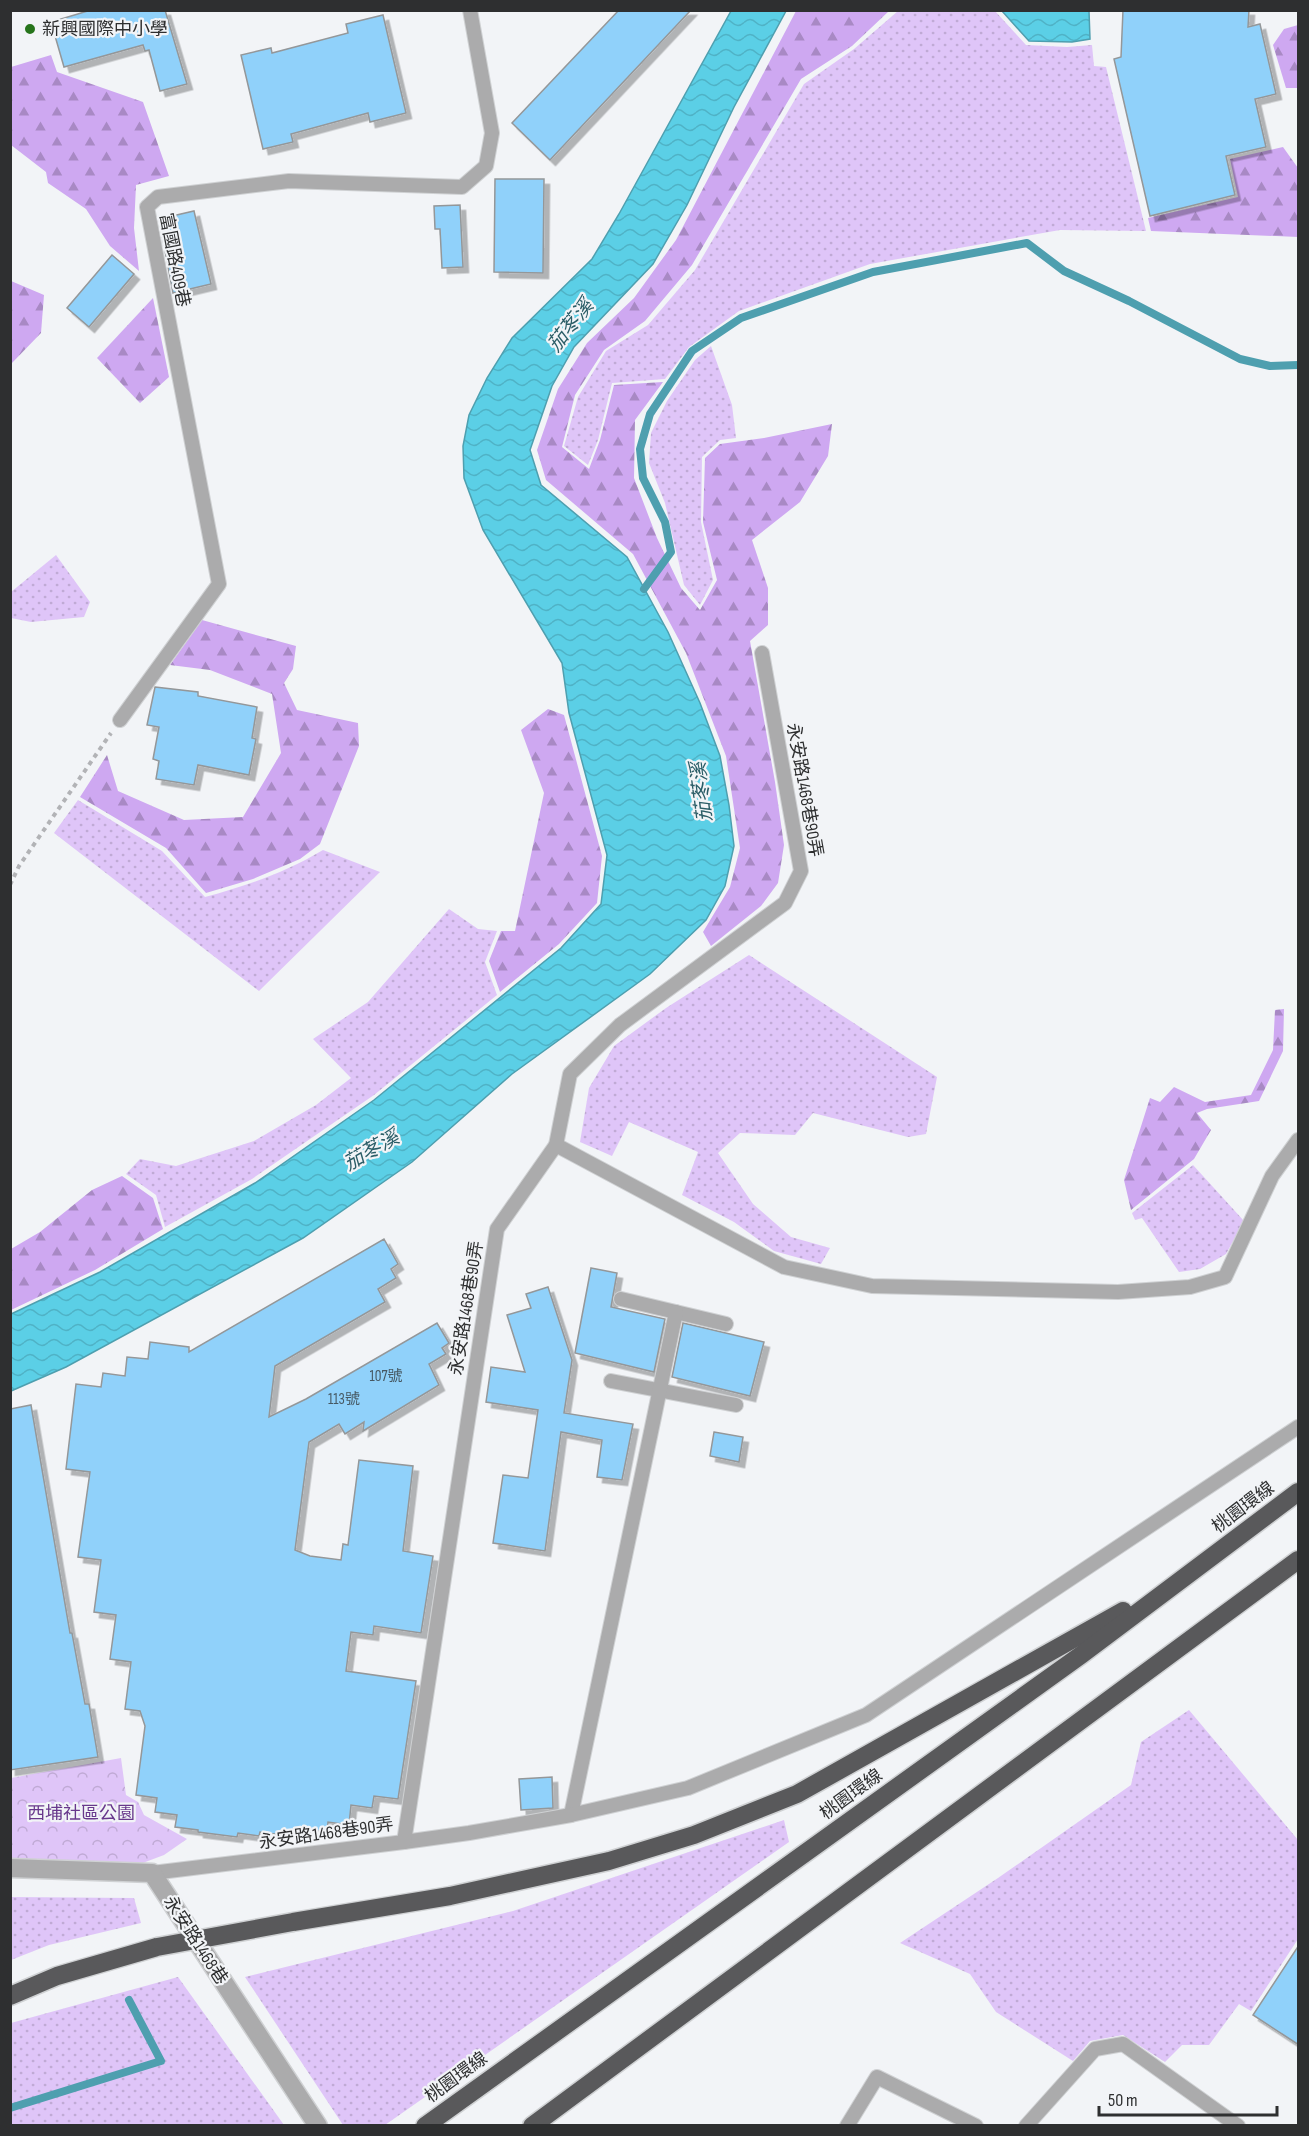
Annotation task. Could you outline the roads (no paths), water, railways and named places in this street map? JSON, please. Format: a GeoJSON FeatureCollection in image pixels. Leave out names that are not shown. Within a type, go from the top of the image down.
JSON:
{"type":"FeatureCollection","features":[{"type":"Feature","properties":{"kind":"highway","name":"桃園環線"},"geometry":{"type":"LineString","coordinates":[[429,2123],[1075,1648],[1186,1575],[1299,1492]]}},
{"type":"Feature","properties":{"kind":"highway"},"geometry":{"type":"LineString","coordinates":[[532,2126],[1299,1560]]}},
{"type":"Feature","properties":{"kind":"highway"},"geometry":{"type":"LineString","coordinates":[[10,1996],[57,1976],[157,1947],[462,1894],[609,1861],[694,1835],[797,1794],[1075,1648]]}},
{"type":"Feature","properties":{"kind":"street"},"geometry":{"type":"LineString","coordinates":[[10,1868],[152,1873]]}},
{"type":"Feature","properties":{"kind":"street","name":"永安路1468巷"},"geometry":{"type":"LineString","coordinates":[[152,1873],[318,2126]]}},
{"type":"Feature","properties":{"kind":"lane","name":"富國路409巷"},"geometry":{"type":"LineString","coordinates":[[120,720],[219,584],[147,207],[158,198],[289,181],[462,186],[486,166],[492,133],[470,10]]}},
{"type":"Feature","properties":{"kind":"lane","name":"永安路1468巷90弄"},"geometry":{"type":"LineString","coordinates":[[152,1873],[404,1842],[497,1229],[556,1145],[570,1074],[620,1025],[785,903],[801,871],[762,653]]}},
{"type":"Feature","properties":{"kind":"lane"},"geometry":{"type":"LineString","coordinates":[[556,1145],[784,1268],[872,1286],[1118,1293],[1190,1287],[1225,1277],[1272,1176],[1299,1140]]}},
{"type":"Feature","properties":{"kind":"lane"},"geometry":{"type":"LineString","coordinates":[[621,1299],[726,1324]]}},
{"type":"Feature","properties":{"kind":"lane"},"geometry":{"type":"LineString","coordinates":[[571,1815],[676,1312]]}},
{"type":"Feature","properties":{"kind":"lane"},"geometry":{"type":"LineString","coordinates":[[611,1381],[736,1405]]}},
{"type":"Feature","properties":{"kind":"lane"},"geometry":{"type":"LineString","coordinates":[[404,1842],[571,1815],[688,1788],[866,1714],[1299,1427]]}},
{"type":"Feature","properties":{"kind":"lane"},"geometry":{"type":"LineString","coordinates":[[1026,2126],[1095,2049],[1123,2044],[1238,2126]]}},
{"type":"Feature","properties":{"kind":"lane"},"geometry":{"type":"LineString","coordinates":[[847,2126],[878,2077],[976,2126]]}},
{"type":"Feature","properties":{"kind":"water","name":"茄苳溪"},"geometry":{"type":"Polygon","coordinates":[[[731,11],[786,11],[734,107],[687,205],[653,264],[574,347],[552,386],[530,450],[541,485],[627,557],[668,632],[700,703],[720,756],[729,805],[734,846],[725,886],[706,920],[650,974],[512,1074],[412,1162],[303,1238],[66,1367],[11,1391],[11,1314],[100,1272],[255,1183],[374,1100],[561,948],[601,904],[607,855],[569,713],[562,663],[483,530],[464,478],[463,446],[469,415],[487,378],[512,338],[592,259],[731,11]]]}},
{"type":"Feature","properties":{"kind":"water"},"geometry":{"type":"Polygon","coordinates":[[[1002,11],[1089,11],[1090,39],[1072,42],[1029,41],[1002,11]]]}},
{"type":"Feature","properties":{"kind":"waterway"},"geometry":{"type":"LineString","coordinates":[[644,589],[671,552],[665,522],[643,478],[640,449],[650,414],[692,351],[741,318],[873,272],[1027,243],[1064,271],[1129,301],[1240,359],[1270,366],[1298,365]]}},
{"type":"Feature","properties":{"kind":"waterway"},"geometry":{"type":"LineString","coordinates":[[10,2108],[161,2061],[129,2000]]}},
{"type":"Feature","properties":{"kind":"place","name":"新興國際中小學"},"geometry":{"type":"Point","coordinates":[30,29]}},
{"type":"Feature","properties":{"kind":"park label","name":"西埔社區公園"},"geometry":{"type":"Point","coordinates":[81,1813]}}]}
